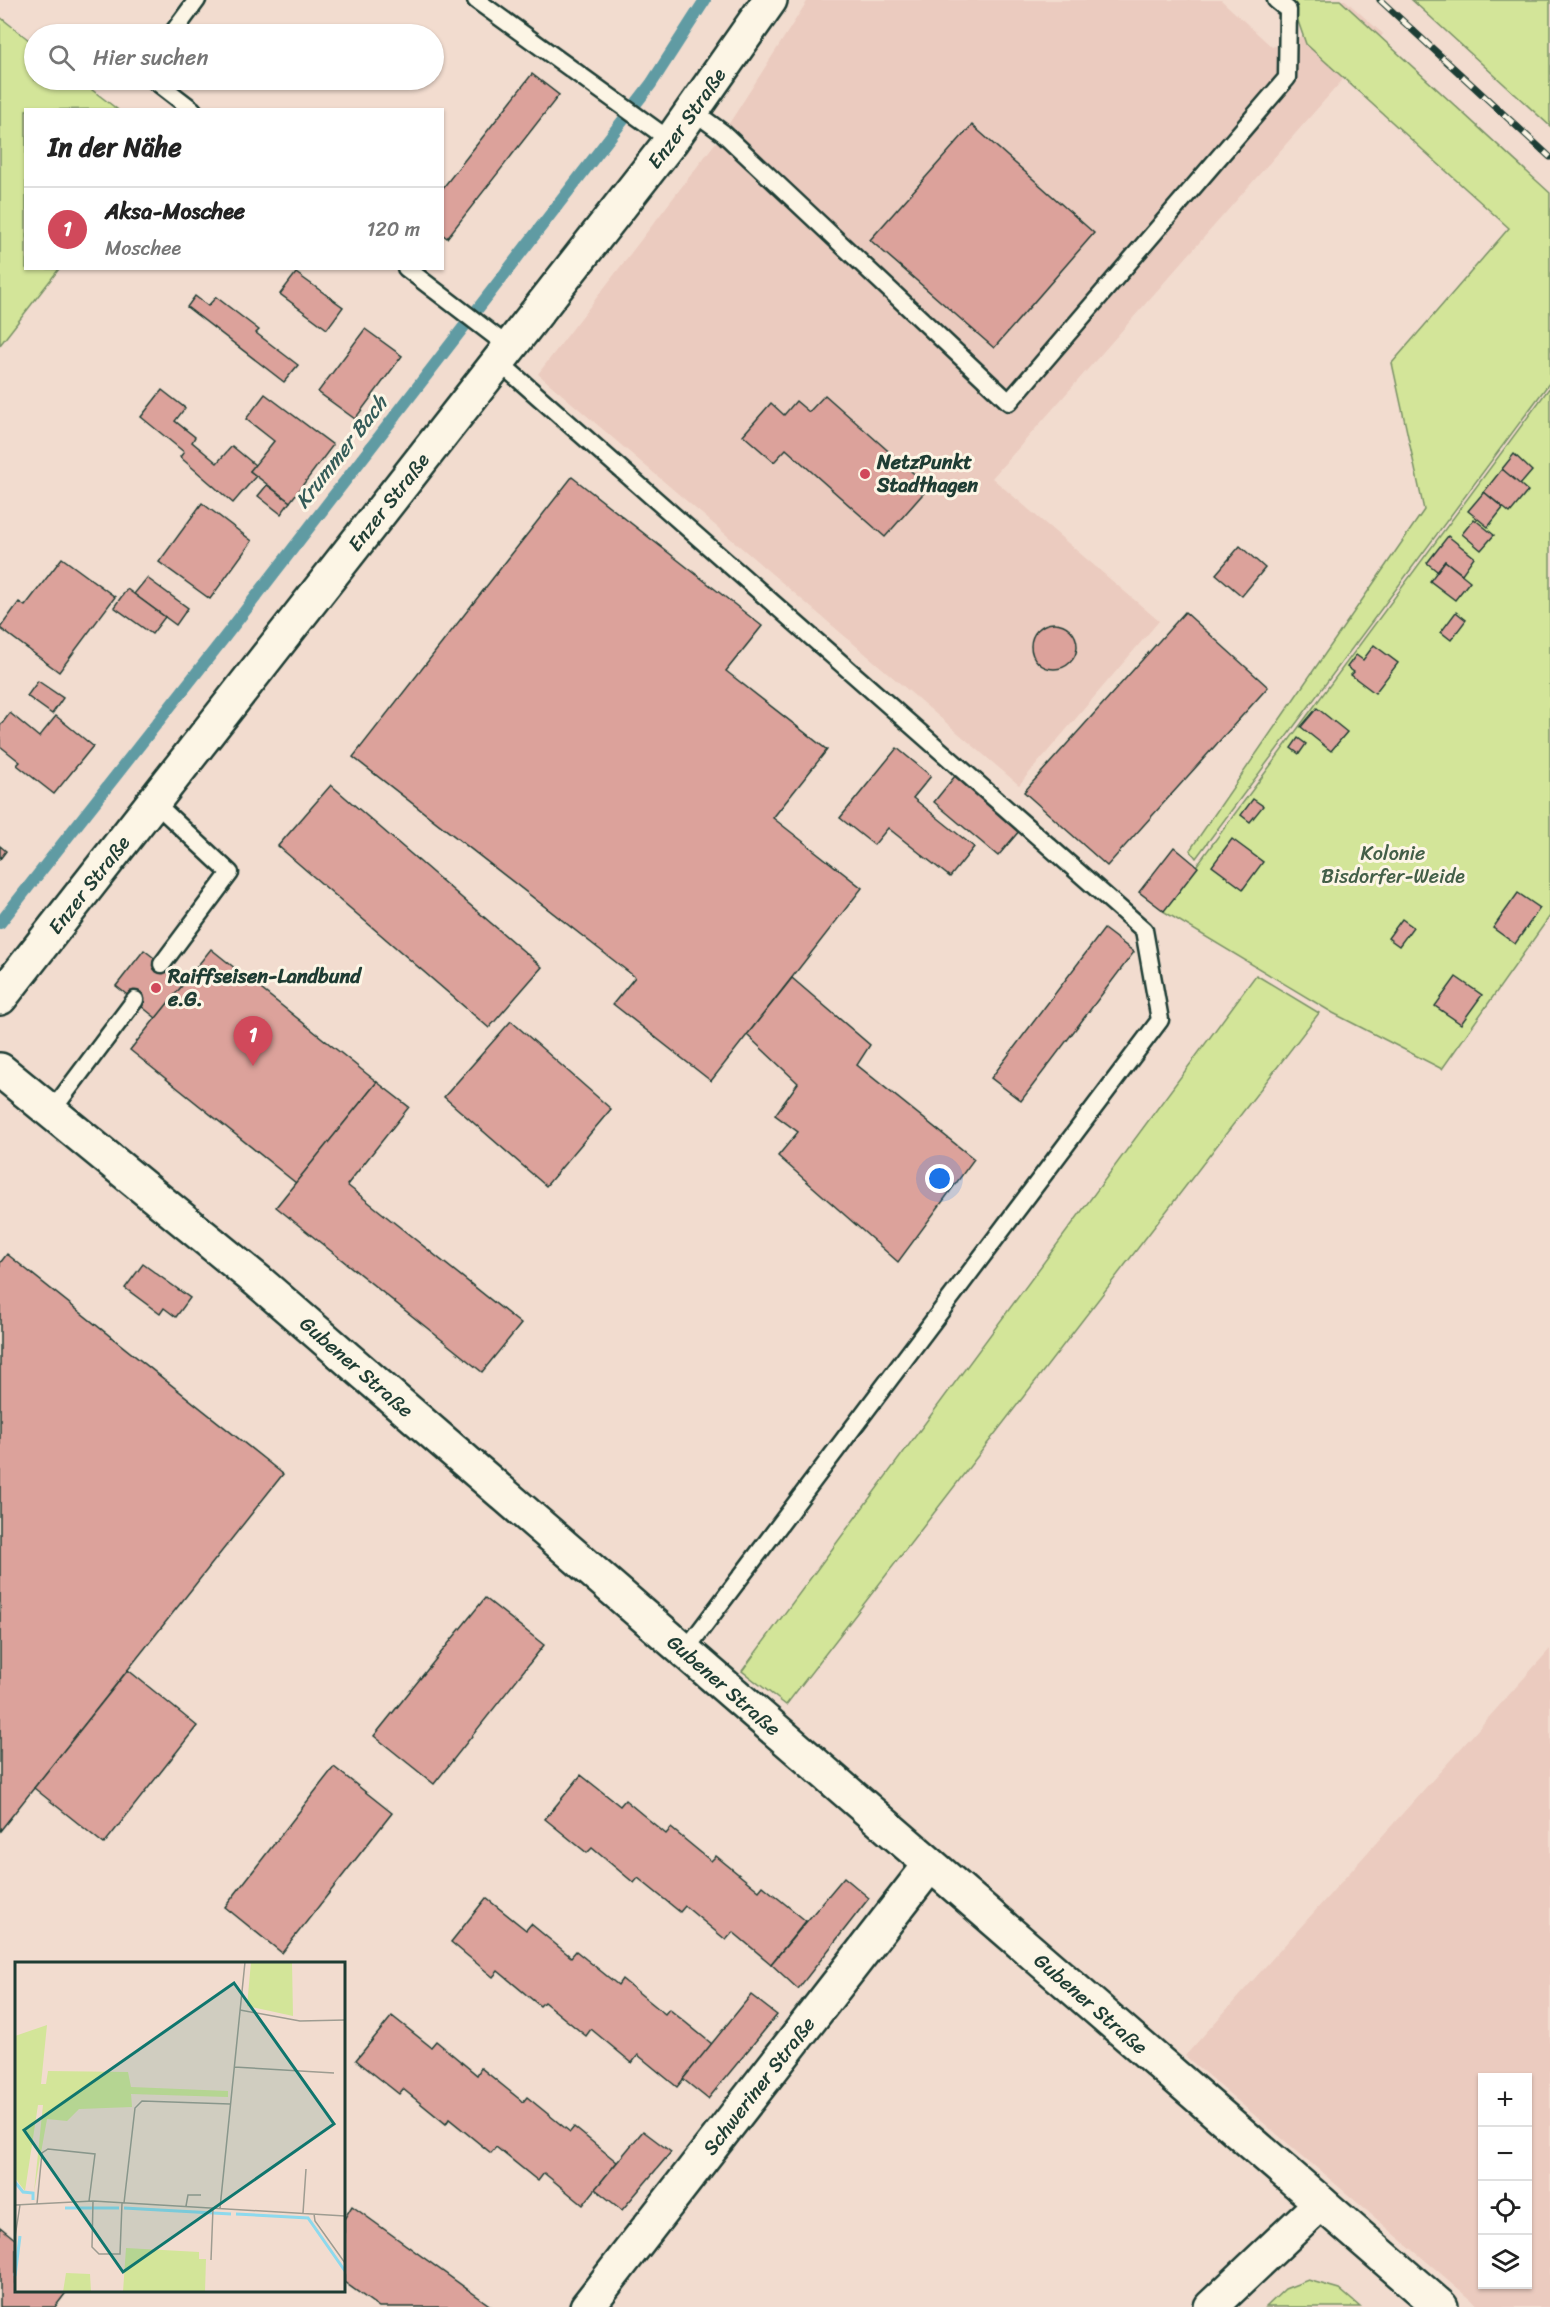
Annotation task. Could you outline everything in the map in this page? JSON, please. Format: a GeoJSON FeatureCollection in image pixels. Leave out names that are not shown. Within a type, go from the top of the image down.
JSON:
{"type":"FeatureCollection","features":[{"type":"Feature","properties":{"kind":"street","name":"Enzer Straße"},"geometry":{"type":"LineString","coordinates":[[2,991],[671,141],[770,0]]}},
{"type":"Feature","properties":{"kind":"street","name":"Gubener Straße"},"geometry":{"type":"LineString","coordinates":[[0,1070],[259,1282],[1441,2307]]}},
{"type":"Feature","properties":{"kind":"street","name":"Schweriner Straße"},"geometry":{"type":"LineString","coordinates":[[587,2307],[930,1865]]}},
{"type":"Feature","properties":{"kind":"street"},"geometry":{"type":"LineString","coordinates":[[1211,2307],[1321,2203]]}},
{"type":"Feature","properties":{"kind":"lane"},"geometry":{"type":"LineString","coordinates":[[179,24],[196,0]]}},
{"type":"Feature","properties":{"kind":"lane"},"geometry":{"type":"LineString","coordinates":[[476,0],[671,141]]}},
{"type":"Feature","properties":{"kind":"lane"},"geometry":{"type":"LineString","coordinates":[[693,111],[723,133],[1009,402],[1287,78],[1288,10],[1276,0]]}},
{"type":"Feature","properties":{"kind":"lane"},"geometry":{"type":"LineString","coordinates":[[167,90],[190,108]]}},
{"type":"Feature","properties":{"kind":"lane"},"geometry":{"type":"LineString","coordinates":[[409,270],[483,327],[504,354],[1144,930],[1160,1020],[684,1652]]}},
{"type":"Feature","properties":{"kind":"lane"},"geometry":{"type":"LineString","coordinates":[[153,801],[230,873],[162,964]]}},
{"type":"Feature","properties":{"kind":"lane"},"geometry":{"type":"LineString","coordinates":[[51,1112],[135,1000]]}},
{"type":"Feature","properties":{"kind":"shaded area"},"geometry":{"type":"Polygon","coordinates":[[[808,0],[1221,0],[1272,47],[1303,36],[1333,0],[1345,0],[1383,34],[992,478],[1159,621],[1019,785],[538,374],[723,133],[808,0]]]}},
{"type":"Feature","properties":{"kind":"shaded area"},"geometry":{"type":"Polygon","coordinates":[[[1550,1649],[1550,2307],[1480,2307],[1185,2056],[1550,1649]]]}},
{"type":"Feature","properties":{"kind":"green space"},"geometry":{"type":"Polygon","coordinates":[[[1288,0],[1340,0],[1550,193],[1550,382],[1196,858],[1190,850],[1424,510],[1392,363],[1509,228],[1306,44],[1292,4],[1288,0]]]}},
{"type":"Feature","properties":{"kind":"green space"},"geometry":{"type":"Polygon","coordinates":[[[1412,0],[1550,0],[1550,126],[1412,0]]]}},
{"type":"Feature","properties":{"kind":"green space"},"geometry":{"type":"Polygon","coordinates":[[[0,17],[24,36],[24,90],[92,90],[116,108],[24,108],[24,270],[58,270],[0,345],[0,17]]]}},
{"type":"Feature","properties":{"kind":"green space","name":"Kolonie Bisdorfer-Weide"},"geometry":{"type":"Polygon","coordinates":[[[1550,387],[1550,916],[1442,1069],[1333,1013],[1163,911],[1550,387]]]}},
{"type":"Feature","properties":{"kind":"green space"},"geometry":{"type":"Polygon","coordinates":[[[1256,975],[1319,1013],[786,1705],[742,1671],[1256,975]]]}},
{"type":"Feature","properties":{"kind":"green space"},"geometry":{"type":"Polygon","coordinates":[[[1308,2280],[1339,2289],[1360,2307],[1266,2307],[1285,2289],[1308,2280]]]}},
{"type":"Feature","properties":{"kind":"building"},"geometry":{"type":"Polygon","coordinates":[[[532,74],[559,95],[447,238],[444,236],[444,186],[532,74]]]}},
{"type":"Feature","properties":{"kind":"building"},"geometry":{"type":"Polygon","coordinates":[[[972,125],[1094,233],[994,348],[870,240],[972,125]]]}},
{"type":"Feature","properties":{"kind":"building"},"geometry":{"type":"Polygon","coordinates":[[[296,273],[343,307],[327,329],[280,294],[296,273]]]}},
{"type":"Feature","properties":{"kind":"building"},"geometry":{"type":"Polygon","coordinates":[[[195,296],[208,306],[216,297],[259,330],[256,333],[298,365],[284,382],[187,307],[195,296]]]}},
{"type":"Feature","properties":{"kind":"building"},"geometry":{"type":"Polygon","coordinates":[[[365,329],[402,356],[355,419],[318,392],[365,329]]]}},
{"type":"Feature","properties":{"kind":"building"},"geometry":{"type":"Polygon","coordinates":[[[162,390],[185,408],[175,421],[195,437],[192,442],[217,463],[232,446],[255,465],[250,471],[256,476],[233,503],[180,457],[184,452],[141,417],[162,390]]]}},
{"type":"Feature","properties":{"kind":"building"},"geometry":{"type":"Polygon","coordinates":[[[265,394],[333,445],[290,502],[250,471],[274,441],[246,419],[265,394]]]}},
{"type":"Feature","properties":{"kind":"building","name":"NetzPunkt Stadthagen"},"geometry":{"type":"Polygon","coordinates":[[[825,395],[929,487],[885,537],[786,449],[774,462],[743,435],[771,403],[784,415],[796,401],[809,412],[825,395]]]}},
{"type":"Feature","properties":{"kind":"building"},"geometry":{"type":"Polygon","coordinates":[[[1514,454],[1532,471],[1520,485],[1502,469],[1514,454]]]}},
{"type":"Feature","properties":{"kind":"building"},"geometry":{"type":"Polygon","coordinates":[[[1502,469],[1528,491],[1510,513],[1484,492],[1502,469]]]}},
{"type":"Feature","properties":{"kind":"building"},"geometry":{"type":"Polygon","coordinates":[[[572,477],[762,626],[726,671],[827,750],[773,818],[862,888],[711,1081],[613,1004],[635,977],[353,757],[572,477]]]}},
{"type":"Feature","properties":{"kind":"building"},"geometry":{"type":"Polygon","coordinates":[[[267,485],[290,502],[281,514],[258,496],[267,485]]]}},
{"type":"Feature","properties":{"kind":"building"},"geometry":{"type":"Polygon","coordinates":[[[1484,492],[1503,508],[1488,527],[1468,511],[1484,492]]]}},
{"type":"Feature","properties":{"kind":"building"},"geometry":{"type":"Polygon","coordinates":[[[202,503],[252,541],[210,599],[159,562],[202,503]]]}},
{"type":"Feature","properties":{"kind":"building"},"geometry":{"type":"Polygon","coordinates":[[[1474,519],[1494,535],[1481,550],[1462,534],[1474,519]]]}},
{"type":"Feature","properties":{"kind":"building"},"geometry":{"type":"Polygon","coordinates":[[[1448,536],[1474,557],[1462,574],[1445,561],[1437,571],[1427,563],[1448,536]]]}},
{"type":"Feature","properties":{"kind":"building"},"geometry":{"type":"Polygon","coordinates":[[[1240,546],[1265,568],[1242,596],[1216,574],[1240,546]]]}},
{"type":"Feature","properties":{"kind":"building"},"geometry":{"type":"Polygon","coordinates":[[[62,558],[115,597],[59,672],[0,628],[19,602],[25,606],[62,558]]]}},
{"type":"Feature","properties":{"kind":"building"},"geometry":{"type":"Polygon","coordinates":[[[1445,561],[1470,581],[1455,600],[1430,581],[1445,561]]]}},
{"type":"Feature","properties":{"kind":"building"},"geometry":{"type":"Polygon","coordinates":[[[147,578],[188,608],[176,625],[134,594],[147,578]]]}},
{"type":"Feature","properties":{"kind":"building"},"geometry":{"type":"Polygon","coordinates":[[[127,589],[165,617],[152,634],[114,607],[127,589]]]}},
{"type":"Feature","properties":{"kind":"building"},"geometry":{"type":"Polygon","coordinates":[[[1185,612],[1268,687],[1107,866],[1024,792],[1185,612]]]}},
{"type":"Feature","properties":{"kind":"building"},"geometry":{"type":"Polygon","coordinates":[[[1456,612],[1466,620],[1451,640],[1441,632],[1456,612]]]}},
{"type":"Feature","properties":{"kind":"building"},"geometry":{"type":"Polygon","coordinates":[[[1054,623],[1070,630],[1077,646],[1070,662],[1054,669],[1038,662],[1031,646],[1038,630],[1054,623]]]}},
{"type":"Feature","properties":{"kind":"building"},"geometry":{"type":"Polygon","coordinates":[[[1374,645],[1398,663],[1375,693],[1351,675],[1354,672],[1347,667],[1356,655],[1363,660],[1374,645]]]}},
{"type":"Feature","properties":{"kind":"building"},"geometry":{"type":"Polygon","coordinates":[[[38,681],[63,698],[52,714],[27,696],[38,681]]]}},
{"type":"Feature","properties":{"kind":"building"},"geometry":{"type":"Polygon","coordinates":[[[1317,708],[1347,732],[1331,751],[1301,727],[1317,708]]]}},
{"type":"Feature","properties":{"kind":"building"},"geometry":{"type":"Polygon","coordinates":[[[10,713],[39,737],[56,716],[93,746],[54,794],[17,765],[20,762],[0,746],[0,726],[10,713]]]}},
{"type":"Feature","properties":{"kind":"building"},"geometry":{"type":"Polygon","coordinates":[[[1298,738],[1306,744],[1299,754],[1291,748],[1298,738]]]}},
{"type":"Feature","properties":{"kind":"building"},"geometry":{"type":"Polygon","coordinates":[[[897,748],[931,776],[913,798],[974,847],[950,877],[888,828],[874,845],[840,818],[897,748]]]}},
{"type":"Feature","properties":{"kind":"building"},"geometry":{"type":"Polygon","coordinates":[[[955,776],[1020,830],[998,856],[934,802],[955,776]]]}},
{"type":"Feature","properties":{"kind":"building"},"geometry":{"type":"Polygon","coordinates":[[[331,785],[542,967],[489,1028],[278,846],[331,785]]]}},
{"type":"Feature","properties":{"kind":"building"},"geometry":{"type":"Polygon","coordinates":[[[1253,799],[1263,806],[1250,822],[1241,815],[1253,799]]]}},
{"type":"Feature","properties":{"kind":"building"},"geometry":{"type":"Polygon","coordinates":[[[1232,839],[1263,862],[1243,889],[1212,866],[1232,839]]]}},
{"type":"Feature","properties":{"kind":"building"},"geometry":{"type":"Polygon","coordinates":[[[0,846],[6,851],[0,859],[0,846]]]}},
{"type":"Feature","properties":{"kind":"building"},"geometry":{"type":"Polygon","coordinates":[[[1174,847],[1198,867],[1164,911],[1139,892],[1174,847]]]}},
{"type":"Feature","properties":{"kind":"building"},"geometry":{"type":"Polygon","coordinates":[[[1518,893],[1540,908],[1515,944],[1493,928],[1518,893]]]}},
{"type":"Feature","properties":{"kind":"building"},"geometry":{"type":"Polygon","coordinates":[[[1402,919],[1413,927],[1399,946],[1388,938],[1402,919]]]}},
{"type":"Feature","properties":{"kind":"building"},"geometry":{"type":"Polygon","coordinates":[[[1104,929],[1134,952],[1021,1101],[991,1078],[1104,929]]]}},
{"type":"Feature","properties":{"kind":"building"},"geometry":{"type":"Polygon","coordinates":[[[211,949],[377,1082],[296,1183],[130,1050],[211,949]]]}},
{"type":"Feature","properties":{"kind":"building"},"geometry":{"type":"Polygon","coordinates":[[[144,950],[185,982],[156,1018],[116,986],[144,950]]]}},
{"type":"Feature","properties":{"kind":"building"},"geometry":{"type":"Polygon","coordinates":[[[1456,977],[1482,995],[1461,1024],[1435,1006],[1456,977]]]}},
{"type":"Feature","properties":{"kind":"building"},"geometry":{"type":"Polygon","coordinates":[[[792,978],[870,1045],[857,1065],[974,1159],[898,1262],[778,1156],[798,1132],[775,1115],[798,1083],[747,1035],[792,978]]]}},
{"type":"Feature","properties":{"kind":"building"},"geometry":{"type":"Polygon","coordinates":[[[511,1021],[611,1109],[546,1186],[444,1097],[511,1021]]]}},
{"type":"Feature","properties":{"kind":"building"},"geometry":{"type":"Polygon","coordinates":[[[377,1082],[409,1107],[347,1185],[521,1324],[482,1372],[276,1207],[377,1082]]]}},
{"type":"Feature","properties":{"kind":"building"},"geometry":{"type":"Polygon","coordinates":[[[7,1254],[283,1474],[0,1831],[0,1263],[7,1254]]]}},
{"type":"Feature","properties":{"kind":"building"},"geometry":{"type":"Polygon","coordinates":[[[143,1264],[190,1298],[176,1317],[164,1308],[160,1314],[125,1288],[143,1264]]]}},
{"type":"Feature","properties":{"kind":"building"},"geometry":{"type":"Polygon","coordinates":[[[485,1598],[544,1645],[434,1784],[374,1736],[485,1598]]]}},
{"type":"Feature","properties":{"kind":"building"},"geometry":{"type":"Polygon","coordinates":[[[128,1670],[197,1726],[104,1844],[34,1788],[128,1670]]]}},
{"type":"Feature","properties":{"kind":"building"},"geometry":{"type":"Polygon","coordinates":[[[334,1767],[392,1813],[282,1953],[225,1907],[334,1767]]]}},
{"type":"Feature","properties":{"kind":"building"},"geometry":{"type":"Polygon","coordinates":[[[581,1775],[620,1806],[625,1800],[666,1834],[671,1828],[711,1861],[716,1856],[759,1891],[763,1886],[806,1921],[771,1964],[733,1932],[726,1940],[685,1906],[680,1912],[638,1878],[634,1883],[592,1848],[587,1853],[545,1819],[581,1775]]]}},
{"type":"Feature","properties":{"kind":"building"},"geometry":{"type":"Polygon","coordinates":[[[844,1877],[869,1898],[798,1989],[771,1964],[844,1877]]]}},
{"type":"Feature","properties":{"kind":"building"},"geometry":{"type":"Polygon","coordinates":[[[486,1898],[526,1930],[531,1924],[571,1957],[576,1951],[618,1985],[622,1979],[665,2014],[669,2009],[712,2044],[677,2087],[638,2055],[632,2063],[591,2029],[586,2036],[544,2002],[540,2006],[498,1971],[493,1977],[451,1942],[486,1898]]]}},
{"type":"Feature","properties":{"kind":"building"},"geometry":{"type":"Polygon","coordinates":[[[751,1995],[777,2015],[708,2099],[683,2079],[751,1995]]]}},
{"type":"Feature","properties":{"kind":"building"},"geometry":{"type":"Polygon","coordinates":[[[392,2016],[431,2047],[436,2041],[477,2075],[481,2068],[523,2102],[527,2097],[570,2132],[574,2127],[617,2162],[583,2205],[544,2173],[538,2181],[496,2147],[491,2153],[449,2119],[446,2124],[403,2089],[399,2094],[356,2060],[392,2016]]]}},
{"type":"Feature","properties":{"kind":"building"},"geometry":{"type":"Polygon","coordinates":[[[643,2131],[671,2152],[622,2210],[595,2189],[643,2131]]]}},
{"type":"Feature","properties":{"kind":"building"},"geometry":{"type":"Polygon","coordinates":[[[352,2206],[492,2307],[379,2307],[345,2283],[345,2217],[352,2206]]]}},
{"type":"Feature","properties":{"kind":"building"},"geometry":{"type":"Polygon","coordinates":[[[0,2227],[15,2239],[15,2292],[66,2292],[55,2307],[0,2307],[0,2227]]]}},
{"type":"Feature","properties":{"kind":"waterway","name":"Krummer Bach"},"geometry":{"type":"LineString","coordinates":[[0,923],[224,638],[651,84],[705,0]]}},
{"type":"Feature","properties":{"kind":"railway"},"geometry":{"type":"LineString","coordinates":[[1380,0],[1550,157]]}},
{"type":"Feature","properties":{"kind":"place","name":"NetzPunkt Stadthagen"},"geometry":{"type":"Point","coordinates":[865,474]}},
{"type":"Feature","properties":{"kind":"place","name":"Raiffseisen-Landbund e.G."},"geometry":{"type":"Point","coordinates":[156,988]}},
{"type":"Feature","properties":{"kind":"place","name":"Aksa-Moschee"},"geometry":{"type":"Point","coordinates":[253,1066]}}]}
